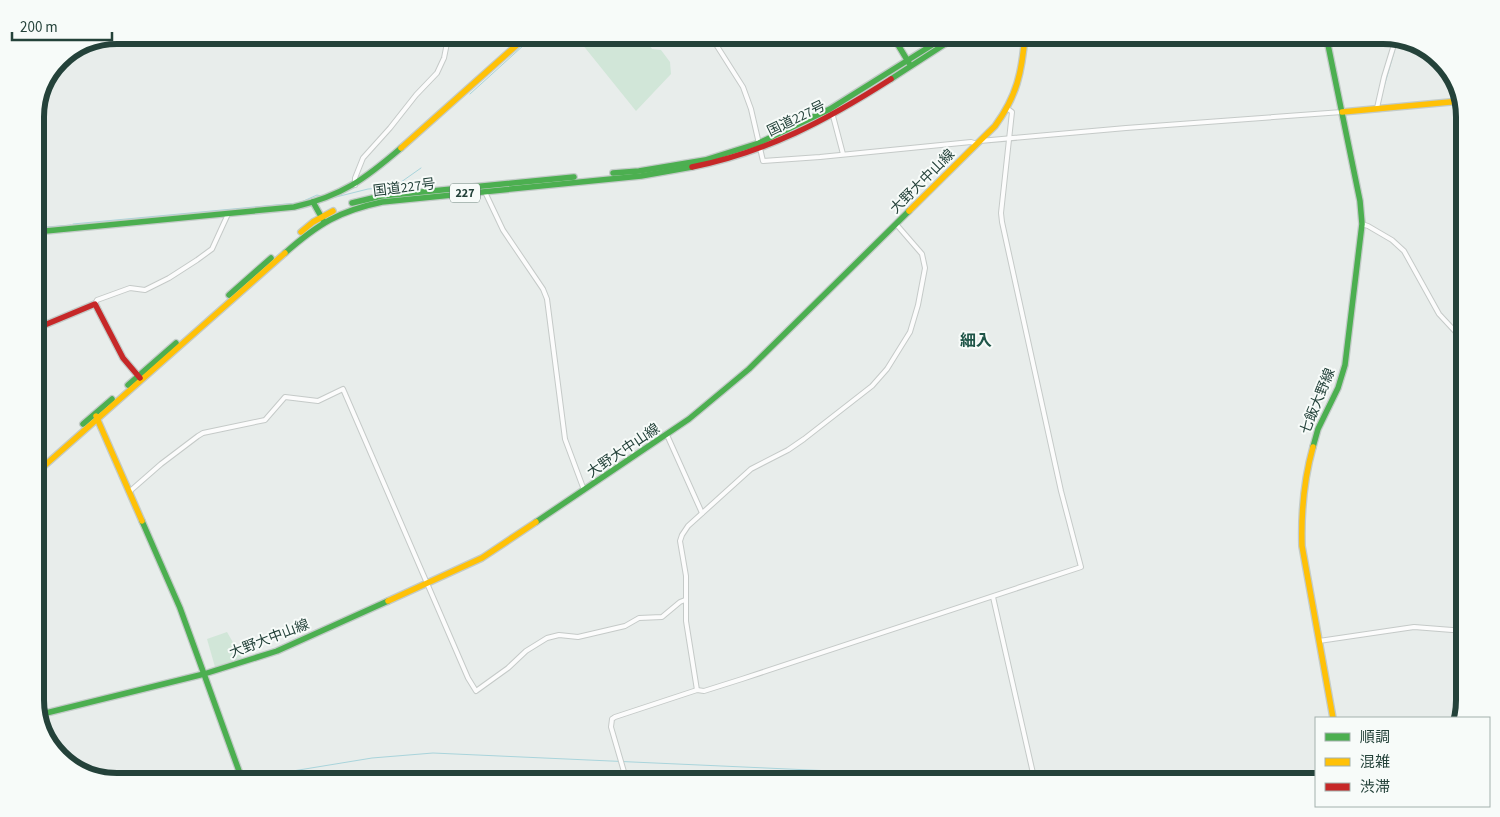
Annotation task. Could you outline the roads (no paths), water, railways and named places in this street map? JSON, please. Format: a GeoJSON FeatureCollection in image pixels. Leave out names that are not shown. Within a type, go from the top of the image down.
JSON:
{"type":"FeatureCollection","features":[{"type":"Feature","properties":{"kind":"main road"},"geometry":{"type":"LineString","coordinates":[[44,231],[296,207],[313,202],[355,185],[372,173],[518,44]]}},
{"type":"Feature","properties":{"kind":"main road"},"geometry":{"type":"LineString","coordinates":[[897,44],[909,63]]}},
{"type":"Feature","properties":{"kind":"main road","name":"国道227号"},"geometry":{"type":"LineString","coordinates":[[909,63],[935,44]]}},
{"type":"Feature","properties":{"kind":"main road","name":"国道227号"},"geometry":{"type":"LineString","coordinates":[[44,466],[97,416],[322,219],[356,207],[382,202],[484,188],[641,176],[682,170],[795,134],[909,63],[944,44]]}},
{"type":"Feature","properties":{"kind":"main road","name":"大野大中山線"},"geometry":{"type":"LineString","coordinates":[[45,713],[204,674],[277,651],[428,584],[482,558],[667,435],[749,369],[994,126],[1008,109],[1016,93],[1021,76],[1024,44]]}},
{"type":"Feature","properties":{"kind":"main road","name":"七飯大野線"},"geometry":{"type":"LineString","coordinates":[[1327,44],[1360,201],[1362,224],[1345,365],[1338,388],[1312,444],[1301,520],[1302,546],[1333,717]]}},
{"type":"Feature","properties":{"kind":"main road"},"geometry":{"type":"LineString","coordinates":[[1342,112],[1455,102]]}},
{"type":"Feature","properties":{"kind":"main road"},"geometry":{"type":"LineString","coordinates":[[313,202],[322,219]]}},
{"type":"Feature","properties":{"kind":"main road"},"geometry":{"type":"LineString","coordinates":[[44,325],[95,304],[123,358],[140,378]]}},
{"type":"Feature","properties":{"kind":"main road"},"geometry":{"type":"LineString","coordinates":[[97,416],[180,608],[240,773]]}},
{"type":"Feature","properties":{"kind":"main road","name":"国道227号"},"geometry":{"type":"LineString","coordinates":[[44,460],[97,416]]}},
{"type":"Feature","properties":{"kind":"street"},"geometry":{"type":"LineString","coordinates":[[355,185],[355,178],[363,158],[437,73],[444,58],[447,44]]}},
{"type":"Feature","properties":{"kind":"street"},"geometry":{"type":"LineString","coordinates":[[716,44],[743,88],[751,108],[763,161],[1126,128],[1342,112]]}},
{"type":"Feature","properties":{"kind":"street"},"geometry":{"type":"LineString","coordinates":[[1378,108],[1382,83],[1394,45]]}},
{"type":"Feature","properties":{"kind":"street"},"geometry":{"type":"LineString","coordinates":[[624,773],[611,727],[612,719],[697,690],[704,691],[1081,567],[1061,491],[1002,222],[1001,213],[1012,112],[1008,109]]}},
{"type":"Feature","properties":{"kind":"street"},"geometry":{"type":"LineString","coordinates":[[831,112],[843,154]]}},
{"type":"Feature","properties":{"kind":"street"},"geometry":{"type":"LineString","coordinates":[[484,188],[486,197],[503,230],[545,293],[566,439],[584,490]]}},
{"type":"Feature","properties":{"kind":"street"},"geometry":{"type":"LineString","coordinates":[[95,304],[97,300],[130,288],[145,290],[169,278],[197,260],[212,249],[228,214]]}},
{"type":"Feature","properties":{"kind":"street"},"geometry":{"type":"LineString","coordinates":[[697,690],[686,622],[686,576],[680,541],[682,535],[688,526],[751,469],[804,440],[872,386],[887,369],[912,327],[925,268],[922,254],[896,224]]}},
{"type":"Feature","properties":{"kind":"street"},"geometry":{"type":"LineString","coordinates":[[1362,224],[1384,236],[1404,251],[1439,314],[1456,332]]}},
{"type":"Feature","properties":{"kind":"street"},"geometry":{"type":"LineString","coordinates":[[129,492],[203,433],[265,420],[285,397],[318,401],[343,389],[476,692],[526,652],[547,638],[559,635],[578,637],[625,626],[639,618],[662,617],[685,600]]}},
{"type":"Feature","properties":{"kind":"street"},"geometry":{"type":"LineString","coordinates":[[667,435],[702,513]]}},
{"type":"Feature","properties":{"kind":"street"},"geometry":{"type":"LineString","coordinates":[[993,597],[1032,773]]}},
{"type":"Feature","properties":{"kind":"street"},"geometry":{"type":"LineString","coordinates":[[1319,640],[1414,627],[1456,630]]}},
{"type":"Feature","properties":{"kind":"waterway"},"geometry":{"type":"LineString","coordinates":[[470,94],[525,44]]}},
{"type":"Feature","properties":{"kind":"waterway"},"geometry":{"type":"LineString","coordinates":[[1381,97],[1396,45]]}},
{"type":"Feature","properties":{"kind":"waterway"},"geometry":{"type":"LineString","coordinates":[[332,198],[368,189],[394,187],[421,168]]}},
{"type":"Feature","properties":{"kind":"waterway"},"geometry":{"type":"LineString","coordinates":[[73,224],[299,203],[317,195],[321,196]]}},
{"type":"Feature","properties":{"kind":"waterway"},"geometry":{"type":"LineString","coordinates":[[44,227],[71,225]]}},
{"type":"Feature","properties":{"kind":"waterway"},"geometry":{"type":"LineString","coordinates":[[281,773],[372,758],[433,753],[877,773]]}},
{"type":"Feature","properties":{"kind":"district","name":"細入"},"geometry":{"type":"Point","coordinates":[976,340]}}]}
